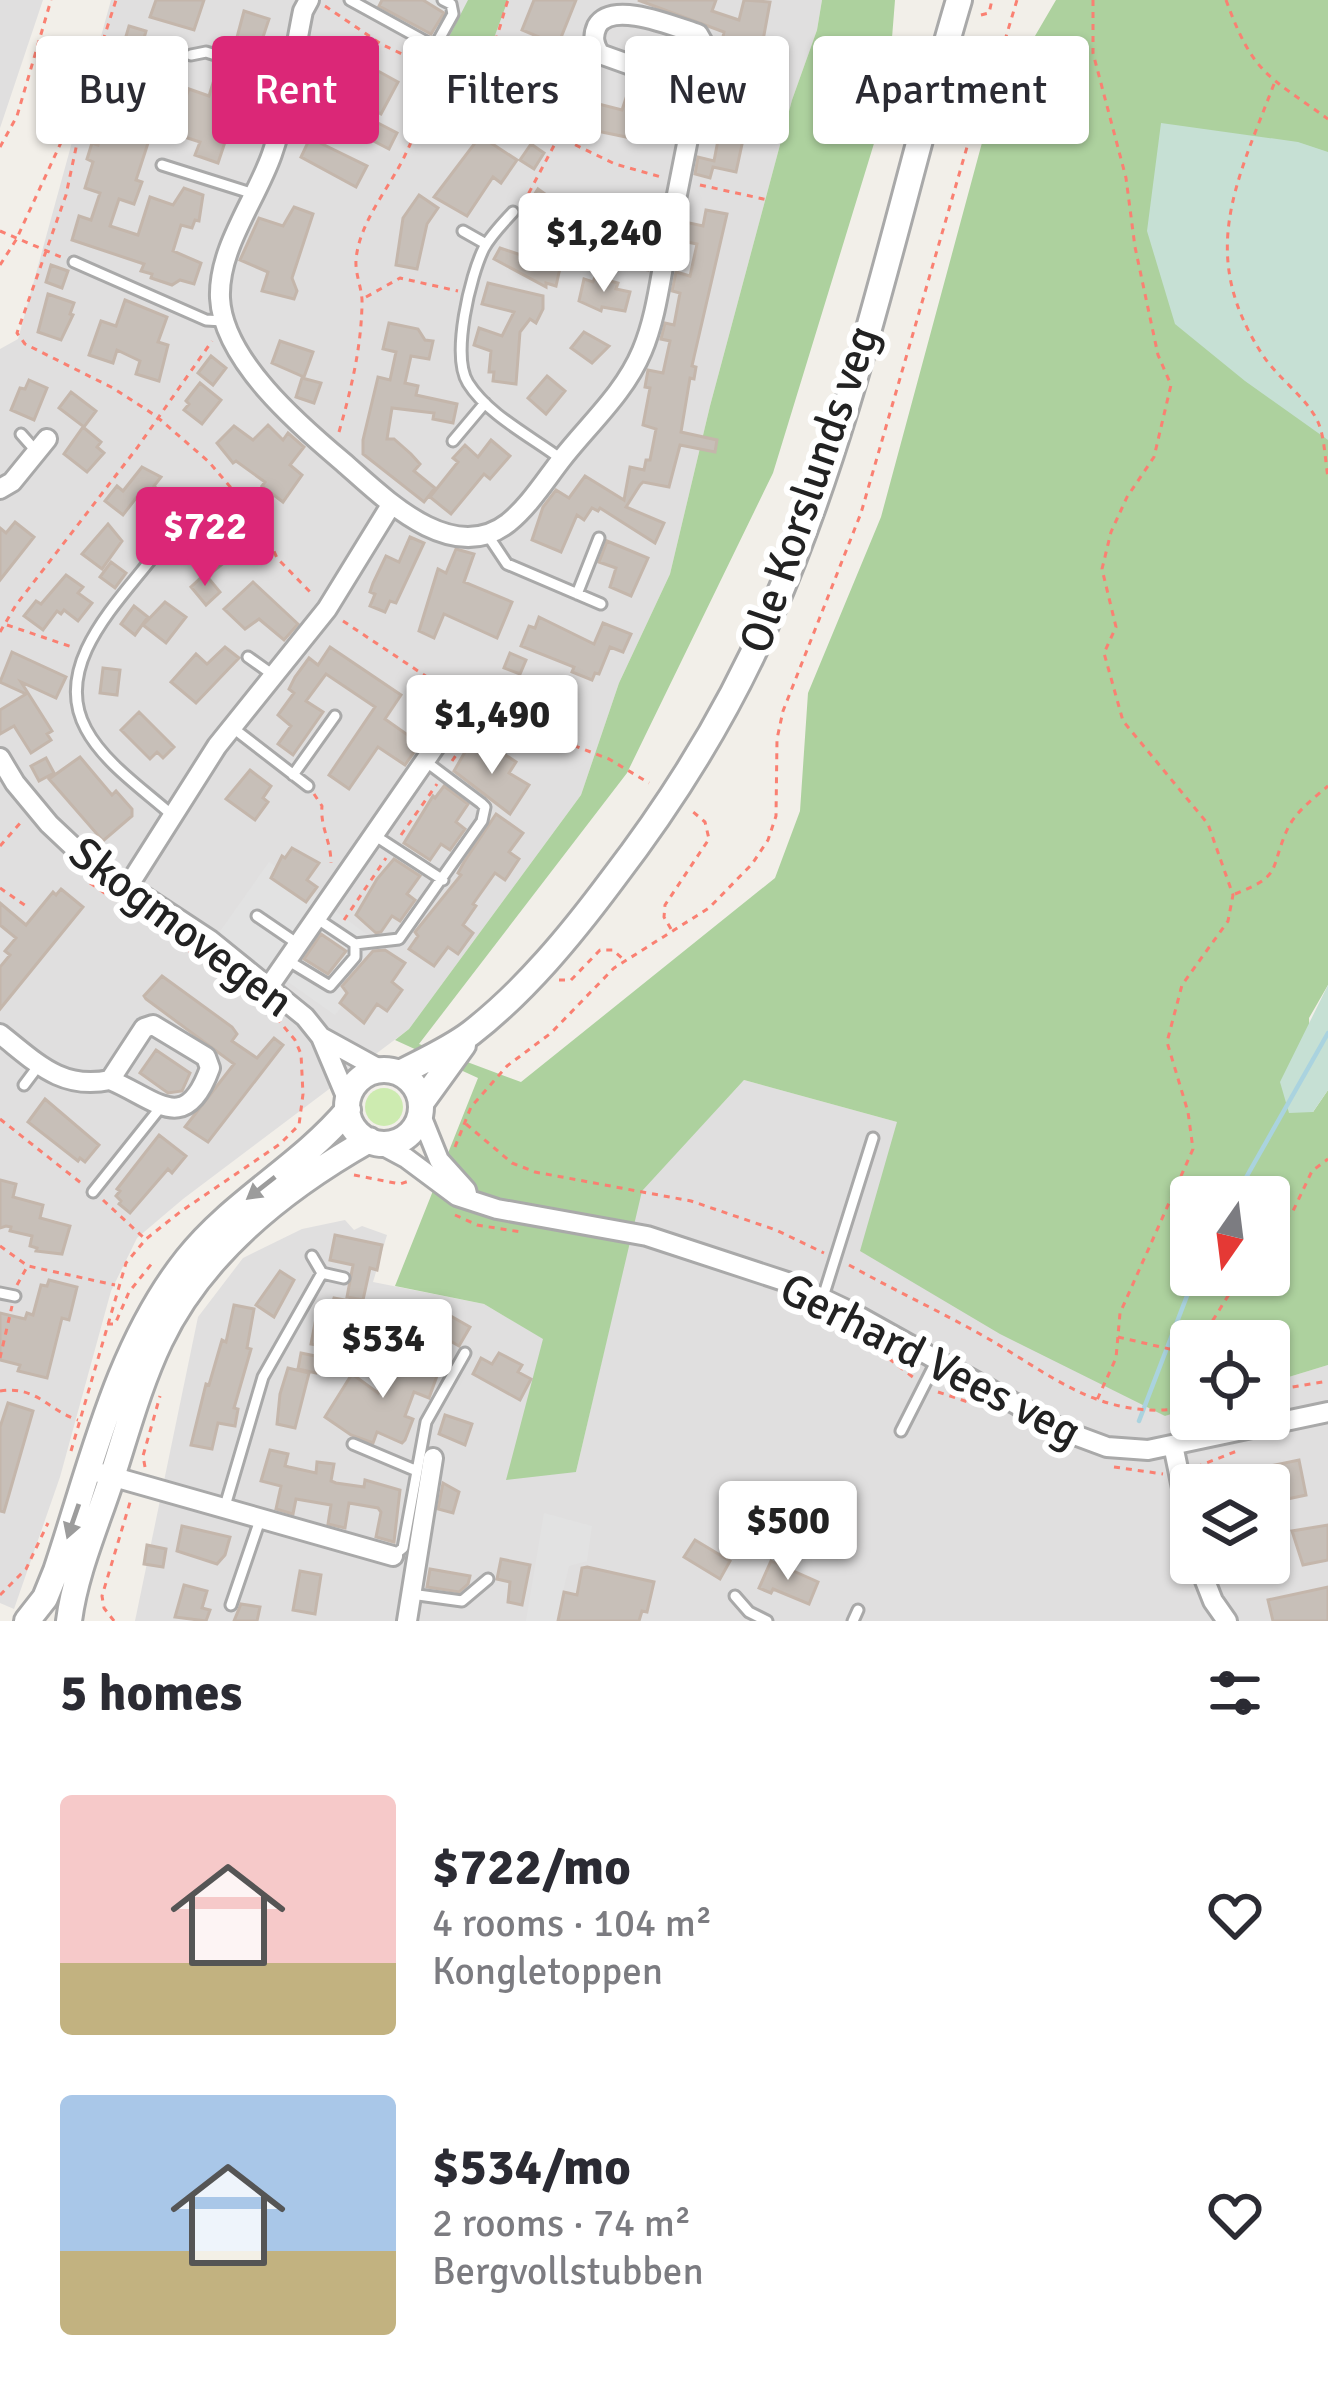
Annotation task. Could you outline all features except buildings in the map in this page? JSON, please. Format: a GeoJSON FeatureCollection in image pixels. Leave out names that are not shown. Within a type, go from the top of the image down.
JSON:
{"type":"FeatureCollection","features":[{"type":"Feature","properties":{"kind":"street"},"geometry":{"type":"LineString","coordinates":[[298,36],[303,11],[312,0]]}},
{"type":"Feature","properties":{"kind":"street","name":"Ole Korslunds veg"},"geometry":{"type":"LineString","coordinates":[[421,1108],[466,1037],[543,964],[639,845],[704,746],[769,619],[829,456],[958,0]]}},
{"type":"Feature","properties":{"kind":"street"},"geometry":{"type":"LineString","coordinates":[[617,10],[637,13],[698,34],[706,48],[698,89],[600,55],[594,31],[604,15],[617,10]]}},
{"type":"Feature","properties":{"kind":"street"},"geometry":{"type":"LineString","coordinates":[[275,144],[223,271],[220,302],[225,325],[275,399],[391,505],[443,532],[487,534],[506,524],[532,499],[626,382],[641,353],[687,144]]}},
{"type":"Feature","properties":{"kind":"street"},"geometry":{"type":"LineString","coordinates":[[0,489],[12,482],[42,445]]}},
{"type":"Feature","properties":{"kind":"street"},"geometry":{"type":"LineString","coordinates":[[127,888],[232,728],[327,609],[391,505]]}},
{"type":"Feature","properties":{"kind":"street"},"geometry":{"type":"LineString","coordinates":[[270,985],[456,716]]}},
{"type":"Feature","properties":{"kind":"street","name":"Skogmovegen"},"geometry":{"type":"LineString","coordinates":[[0,758],[49,824],[127,888],[146,912],[210,940],[270,985],[321,1037],[390,1072]]}},
{"type":"Feature","properties":{"kind":"street"},"geometry":{"type":"LineString","coordinates":[[0,1034],[66,1080],[86,1085],[110,1080],[160,1108],[176,1110],[190,1104],[210,1068],[206,1058],[154,1024],[144,1028],[110,1080]]}},
{"type":"Feature","properties":{"kind":"street","name":"Skogmovegen"},"geometry":{"type":"LineString","coordinates":[[321,1037],[348,1106]]}},
{"type":"Feature","properties":{"kind":"street","name":"Ole Korslunds veg"},"geometry":{"type":"LineString","coordinates":[[390,1072],[466,1037]]}},
{"type":"Feature","properties":{"kind":"street"},"geometry":{"type":"LineString","coordinates":[[27,1621],[45,1598],[56,1571],[143,1329],[187,1259],[246,1200],[319,1143],[348,1106],[356,1083],[390,1072],[414,1086],[439,1160],[468,1198]]}},
{"type":"Feature","properties":{"kind":"street"},"geometry":{"type":"LineString","coordinates":[[348,1106],[354,1128],[374,1142]]}},
{"type":"Feature","properties":{"kind":"street"},"geometry":{"type":"LineString","coordinates":[[69,1621],[89,1471],[161,1338],[204,1272],[258,1219],[330,1162],[374,1142],[406,1136],[421,1108]]}},
{"type":"Feature","properties":{"kind":"street","name":"Gerhard Vees veg"},"geometry":{"type":"LineString","coordinates":[[374,1142],[406,1158],[457,1196],[497,1210],[646,1236],[823,1297],[1083,1440],[1128,1450],[1328,1412]]}},
{"type":"Feature","properties":{"kind":"street"},"geometry":{"type":"LineString","coordinates":[[1173,1444],[1177,1464]]}},
{"type":"Feature","properties":{"kind":"street"},"geometry":{"type":"LineString","coordinates":[[407,1621],[433,1458]]}},
{"type":"Feature","properties":{"kind":"street"},"geometry":{"type":"LineString","coordinates":[[89,1471],[393,1556]]}},
{"type":"Feature","properties":{"kind":"street"},"geometry":{"type":"LineString","coordinates":[[1207,1584],[1221,1618]]}},
{"type":"Feature","properties":{"kind":"lane"},"geometry":{"type":"LineString","coordinates":[[350,0],[430,44],[438,41],[453,14],[451,4],[443,0]]}},
{"type":"Feature","properties":{"kind":"lane"},"geometry":{"type":"LineString","coordinates":[[190,55],[212,54]]}},
{"type":"Feature","properties":{"kind":"lane"},"geometry":{"type":"LineString","coordinates":[[163,165],[254,194]]}},
{"type":"Feature","properties":{"kind":"lane"},"geometry":{"type":"LineString","coordinates":[[513,212],[486,244],[459,352],[468,383],[484,403],[561,459]]}},
{"type":"Feature","properties":{"kind":"lane"},"geometry":{"type":"LineString","coordinates":[[463,231],[486,244]]}},
{"type":"Feature","properties":{"kind":"lane"},"geometry":{"type":"LineString","coordinates":[[74,262],[225,325]]}},
{"type":"Feature","properties":{"kind":"lane"},"geometry":{"type":"LineString","coordinates":[[453,441],[484,403]]}},
{"type":"Feature","properties":{"kind":"lane"},"geometry":{"type":"LineString","coordinates":[[21,434],[42,445]]}},
{"type":"Feature","properties":{"kind":"lane"},"geometry":{"type":"LineString","coordinates":[[487,534],[507,564],[601,604]]}},
{"type":"Feature","properties":{"kind":"lane"},"geometry":{"type":"LineString","coordinates":[[577,594],[599,538]]}},
{"type":"Feature","properties":{"kind":"lane"},"geometry":{"type":"LineString","coordinates":[[159,549],[85,652],[74,682],[86,730],[172,815]]}},
{"type":"Feature","properties":{"kind":"lane"},"geometry":{"type":"LineString","coordinates":[[248,657],[276,677]]}},
{"type":"Feature","properties":{"kind":"lane"},"geometry":{"type":"LineString","coordinates":[[293,775],[334,716]]}},
{"type":"Feature","properties":{"kind":"lane"},"geometry":{"type":"LineString","coordinates":[[232,728],[308,786]]}},
{"type":"Feature","properties":{"kind":"lane"},"geometry":{"type":"LineString","coordinates":[[316,918],[356,944],[400,940],[443,880],[482,821],[484,807],[425,761]]}},
{"type":"Feature","properties":{"kind":"lane"},"geometry":{"type":"LineString","coordinates":[[374,835],[443,880]]}},
{"type":"Feature","properties":{"kind":"lane"},"geometry":{"type":"LineString","coordinates":[[257,916],[330,986],[356,957],[356,944]]}},
{"type":"Feature","properties":{"kind":"lane"},"geometry":{"type":"LineString","coordinates":[[24,1085],[39,1064]]}},
{"type":"Feature","properties":{"kind":"lane"},"geometry":{"type":"LineString","coordinates":[[93,1192],[160,1108]]}},
{"type":"Feature","properties":{"kind":"lane"},"geometry":{"type":"LineString","coordinates":[[823,1297],[873,1138]]}},
{"type":"Feature","properties":{"kind":"lane"},"geometry":{"type":"LineString","coordinates":[[312,1256],[322,1273],[344,1278]]}},
{"type":"Feature","properties":{"kind":"lane"},"geometry":{"type":"LineString","coordinates":[[225,1506],[263,1377],[322,1273]]}},
{"type":"Feature","properties":{"kind":"lane"},"geometry":{"type":"LineString","coordinates":[[0,1294],[14,1296]]}},
{"type":"Feature","properties":{"kind":"lane"},"geometry":{"type":"LineString","coordinates":[[393,1556],[403,1548],[430,1411],[465,1353]]}},
{"type":"Feature","properties":{"kind":"lane"},"geometry":{"type":"LineString","coordinates":[[901,1431],[937,1360]]}},
{"type":"Feature","properties":{"kind":"lane"},"geometry":{"type":"LineString","coordinates":[[353,1444],[417,1472]]}},
{"type":"Feature","properties":{"kind":"lane"},"geometry":{"type":"LineString","coordinates":[[231,1605],[260,1520]]}},
{"type":"Feature","properties":{"kind":"lane"},"geometry":{"type":"LineString","coordinates":[[411,1594],[463,1601],[488,1580]]}},
{"type":"Feature","properties":{"kind":"lane"},"geometry":{"type":"LineString","coordinates":[[735,1596],[749,1612],[767,1621]]}},
{"type":"Feature","properties":{"kind":"path"},"geometry":{"type":"LineString","coordinates":[[0,147],[17,116],[51,0]]}},
{"type":"Feature","properties":{"kind":"path"},"geometry":{"type":"LineString","coordinates":[[104,36],[116,0]]}},
{"type":"Feature","properties":{"kind":"path"},"geometry":{"type":"LineString","coordinates":[[312,0],[403,54]]}},
{"type":"Feature","properties":{"kind":"path"},"geometry":{"type":"LineString","coordinates":[[496,36],[508,0]]}},
{"type":"Feature","properties":{"kind":"path"},"geometry":{"type":"LineString","coordinates":[[981,15],[988,14],[992,0]]}},
{"type":"Feature","properties":{"kind":"path"},"geometry":{"type":"LineString","coordinates":[[1093,0],[1093,53],[1126,178],[1158,356],[1171,385],[1154,457],[1111,532],[1102,569],[1116,628],[1103,653],[1124,721],[1208,824],[1233,895],[1228,921],[1182,985],[1167,1042],[1188,1112],[1193,1149],[1120,1313],[1116,1358],[1097,1400]]}},
{"type":"Feature","properties":{"kind":"path"},"geometry":{"type":"LineString","coordinates":[[1226,0],[1243,47],[1274,84],[1328,119]]}},
{"type":"Feature","properties":{"kind":"path"},"geometry":{"type":"LineString","coordinates":[[1274,84],[1233,190],[1225,259],[1240,317],[1266,361],[1318,421],[1328,477]]}},
{"type":"Feature","properties":{"kind":"path"},"geometry":{"type":"LineString","coordinates":[[0,266],[60,144]]}},
{"type":"Feature","properties":{"kind":"path"},"geometry":{"type":"LineString","coordinates":[[77,144],[66,195],[17,333],[26,344],[113,388],[156,416],[209,462],[261,523],[278,558],[327,609],[416,672],[485,714],[588,751],[649,783]]}},
{"type":"Feature","properties":{"kind":"path"},"geometry":{"type":"LineString","coordinates":[[333,454],[358,357],[363,299],[356,262],[359,249],[410,144]]}},
{"type":"Feature","properties":{"kind":"path"},"geometry":{"type":"LineString","coordinates":[[513,212],[556,144]]}},
{"type":"Feature","properties":{"kind":"path"},"geometry":{"type":"LineString","coordinates":[[574,144],[615,164],[768,200]]}},
{"type":"Feature","properties":{"kind":"path"},"geometry":{"type":"LineString","coordinates":[[0,231],[74,262]]}},
{"type":"Feature","properties":{"kind":"path"},"geometry":{"type":"LineString","coordinates":[[363,299],[400,278],[471,295]]}},
{"type":"Feature","properties":{"kind":"path"},"geometry":{"type":"LineString","coordinates":[[0,632],[225,325]]}},
{"type":"Feature","properties":{"kind":"path"},"geometry":{"type":"LineString","coordinates":[[4,624],[85,652]]}},
{"type":"Feature","properties":{"kind":"path"},"geometry":{"type":"LineString","coordinates":[[336,931],[485,714]]}},
{"type":"Feature","properties":{"kind":"path"},"geometry":{"type":"LineString","coordinates":[[308,786],[322,806],[321,823],[331,840],[331,874],[338,887]]}},
{"type":"Feature","properties":{"kind":"path"},"geometry":{"type":"LineString","coordinates":[[1233,895],[1266,881],[1280,857],[1288,827],[1328,786]]}},
{"type":"Feature","properties":{"kind":"path"},"geometry":{"type":"LineString","coordinates":[[672,931],[664,917],[665,905],[710,839],[705,822],[692,811]]}},
{"type":"Feature","properties":{"kind":"path"},"geometry":{"type":"LineString","coordinates":[[0,846],[22,821]]}},
{"type":"Feature","properties":{"kind":"path"},"geometry":{"type":"LineString","coordinates":[[86,880],[146,912],[221,973]]}},
{"type":"Feature","properties":{"kind":"path"},"geometry":{"type":"LineString","coordinates":[[0,888],[26,906]]}},
{"type":"Feature","properties":{"kind":"path"},"geometry":{"type":"LineString","coordinates":[[555,981],[571,980],[600,950],[614,950],[624,961]]}},
{"type":"Feature","properties":{"kind":"path"},"geometry":{"type":"LineString","coordinates":[[89,1471],[80,1420],[126,1263],[146,1239],[280,1144],[299,1124],[301,1054],[265,1006]]}},
{"type":"Feature","properties":{"kind":"path"},"geometry":{"type":"LineString","coordinates":[[0,1119],[146,1239]]}},
{"type":"Feature","properties":{"kind":"path"},"geometry":{"type":"LineString","coordinates":[[465,1123],[512,1162],[535,1172],[691,1201],[776,1230],[980,1334],[1068,1388],[1118,1408],[1170,1410]]}},
{"type":"Feature","properties":{"kind":"path"},"geometry":{"type":"LineString","coordinates":[[1290,1214],[1312,1172],[1328,1159]]}},
{"type":"Feature","properties":{"kind":"path"},"geometry":{"type":"LineString","coordinates":[[350,1175],[400,1184],[412,1181]]}},
{"type":"Feature","properties":{"kind":"path"},"geometry":{"type":"LineString","coordinates":[[452,1213],[477,1225],[525,1233]]}},
{"type":"Feature","properties":{"kind":"path"},"geometry":{"type":"LineString","coordinates":[[0,1246],[28,1266],[117,1286]]}},
{"type":"Feature","properties":{"kind":"path"},"geometry":{"type":"LineString","coordinates":[[106,1324],[119,1319],[129,1292],[153,1262]]}},
{"type":"Feature","properties":{"kind":"path"},"geometry":{"type":"LineString","coordinates":[[0,1358],[14,1296],[28,1266]]}},
{"type":"Feature","properties":{"kind":"path"},"geometry":{"type":"LineString","coordinates":[[1118,1337],[1170,1348]]}},
{"type":"Feature","properties":{"kind":"path"},"geometry":{"type":"LineString","coordinates":[[864,1340],[900,1370],[944,1396],[990,1408]]}},
{"type":"Feature","properties":{"kind":"path"},"geometry":{"type":"LineString","coordinates":[[1290,1387],[1328,1381]]}},
{"type":"Feature","properties":{"kind":"path"},"geometry":{"type":"LineString","coordinates":[[114,1621],[102,1596],[124,1515],[131,1499],[145,1487],[148,1474],[143,1456],[158,1415],[162,1385]]}},
{"type":"Feature","properties":{"kind":"path"},"geometry":{"type":"LineString","coordinates":[[0,1390],[19,1390],[46,1400],[80,1420]]}},
{"type":"Feature","properties":{"kind":"path"},"geometry":{"type":"LineString","coordinates":[[1199,1464],[1238,1450]]}},
{"type":"Feature","properties":{"kind":"path"},"geometry":{"type":"LineString","coordinates":[[1111,1466],[1130,1472],[1170,1471]]}},
{"type":"Feature","properties":{"kind":"path"},"geometry":{"type":"LineString","coordinates":[[0,1595],[26,1569],[53,1507]]}},
{"type":"Feature","properties":{"kind":"shaded area"},"geometry":{"type":"Polygon","coordinates":[[[0,0],[43,0],[0,128],[0,0]]]}},
{"type":"Feature","properties":{"kind":"shaded area"},"geometry":{"type":"Polygon","coordinates":[[[111,0],[456,0],[467,36],[403,36],[403,144],[601,144],[601,36],[494,36],[508,0],[822,0],[817,30],[789,111],[789,36],[625,36],[625,144],[780,144],[670,574],[619,683],[581,795],[409,1029],[137,1238],[111,1291],[60,1477],[14,1609],[0,1603],[0,349],[18,339],[71,144],[188,144],[188,36],[101,36],[111,0]]]}},
{"type":"Feature","properties":{"kind":"shaded area"},"geometry":{"type":"Polygon","coordinates":[[[367,0],[468,0],[449,36],[403,37],[360,15],[367,0]]]}},
{"type":"Feature","properties":{"kind":"shaded area"},"geometry":{"type":"Polygon","coordinates":[[[269,862],[317,895],[269,971],[216,937],[269,862]]]}},
{"type":"Feature","properties":{"kind":"shaded area"},"geometry":{"type":"Polygon","coordinates":[[[334,910],[386,949],[335,1015],[284,979],[334,910]]]}},
{"type":"Feature","properties":{"kind":"shaded area"},"geometry":{"type":"Polygon","coordinates":[[[744,1080],[897,1122],[1165,1416],[1170,1414],[1170,1440],[1290,1440],[1290,1377],[1328,1365],[1328,1621],[135,1621],[198,1317],[243,1258],[302,1229],[345,1220],[354,1230],[362,1226],[387,1235],[373,1282],[484,1304],[544,1339],[576,1472],[641,1191],[744,1080]]]}},
{"type":"Feature","properties":{"kind":"shaded area"},"geometry":{"type":"Polygon","coordinates":[[[544,1513],[592,1526],[587,1561],[569,1566],[556,1621],[526,1621],[544,1513]]]}},
{"type":"Feature","properties":{"kind":"green space"},"geometry":{"type":"Polygon","coordinates":[[[456,0],[508,0],[495,36],[446,36],[456,0]]]}},
{"type":"Feature","properties":{"kind":"green space"},"geometry":{"type":"Polygon","coordinates":[[[822,0],[895,0],[892,36],[815,36],[822,0]]]}},
{"type":"Feature","properties":{"kind":"green space"},"geometry":{"type":"Polygon","coordinates":[[[1056,0],[1328,0],[1328,985],[1309,1018],[1313,1112],[1328,1090],[1328,1365],[1290,1377],[1290,1320],[1170,1320],[1170,1414],[1165,1416],[1000,1334],[860,1251],[897,1122],[744,1080],[642,1191],[576,1472],[506,1480],[543,1339],[484,1304],[395,1286],[478,1078],[395,1040],[409,1029],[581,795],[619,683],[670,574],[780,144],[789,144],[792,100],[813,41],[813,144],[874,144],[773,473],[627,773],[419,1044],[521,1082],[775,878],[800,811],[808,693],[881,517],[982,144],[1089,144],[1089,36],[1035,36],[1056,0]]]}},
{"type":"Feature","properties":{"kind":"green space"},"geometry":{"type":"Polygon","coordinates":[[[1161,123],[1298,142],[1328,152],[1328,440],[1175,324],[1147,231],[1161,123]]]}},
{"type":"Feature","properties":{"kind":"green space"},"geometry":{"type":"Polygon","coordinates":[[[1328,985],[1328,1090],[1313,1112],[1289,1113],[1280,1082],[1328,985]]]}},
{"type":"Feature","properties":{"kind":"green space"},"geometry":{"type":"Polygon","coordinates":[[[384,1088],[397,1094],[403,1107],[397,1120],[384,1126],[371,1120],[365,1107],[371,1094],[384,1088]]]}},
{"type":"Feature","properties":{"kind":"waterway"},"geometry":{"type":"LineString","coordinates":[[1247,1176],[1328,1033]]}},
{"type":"Feature","properties":{"kind":"waterway"},"geometry":{"type":"LineString","coordinates":[[1139,1421],[1187,1296]]}}]}
